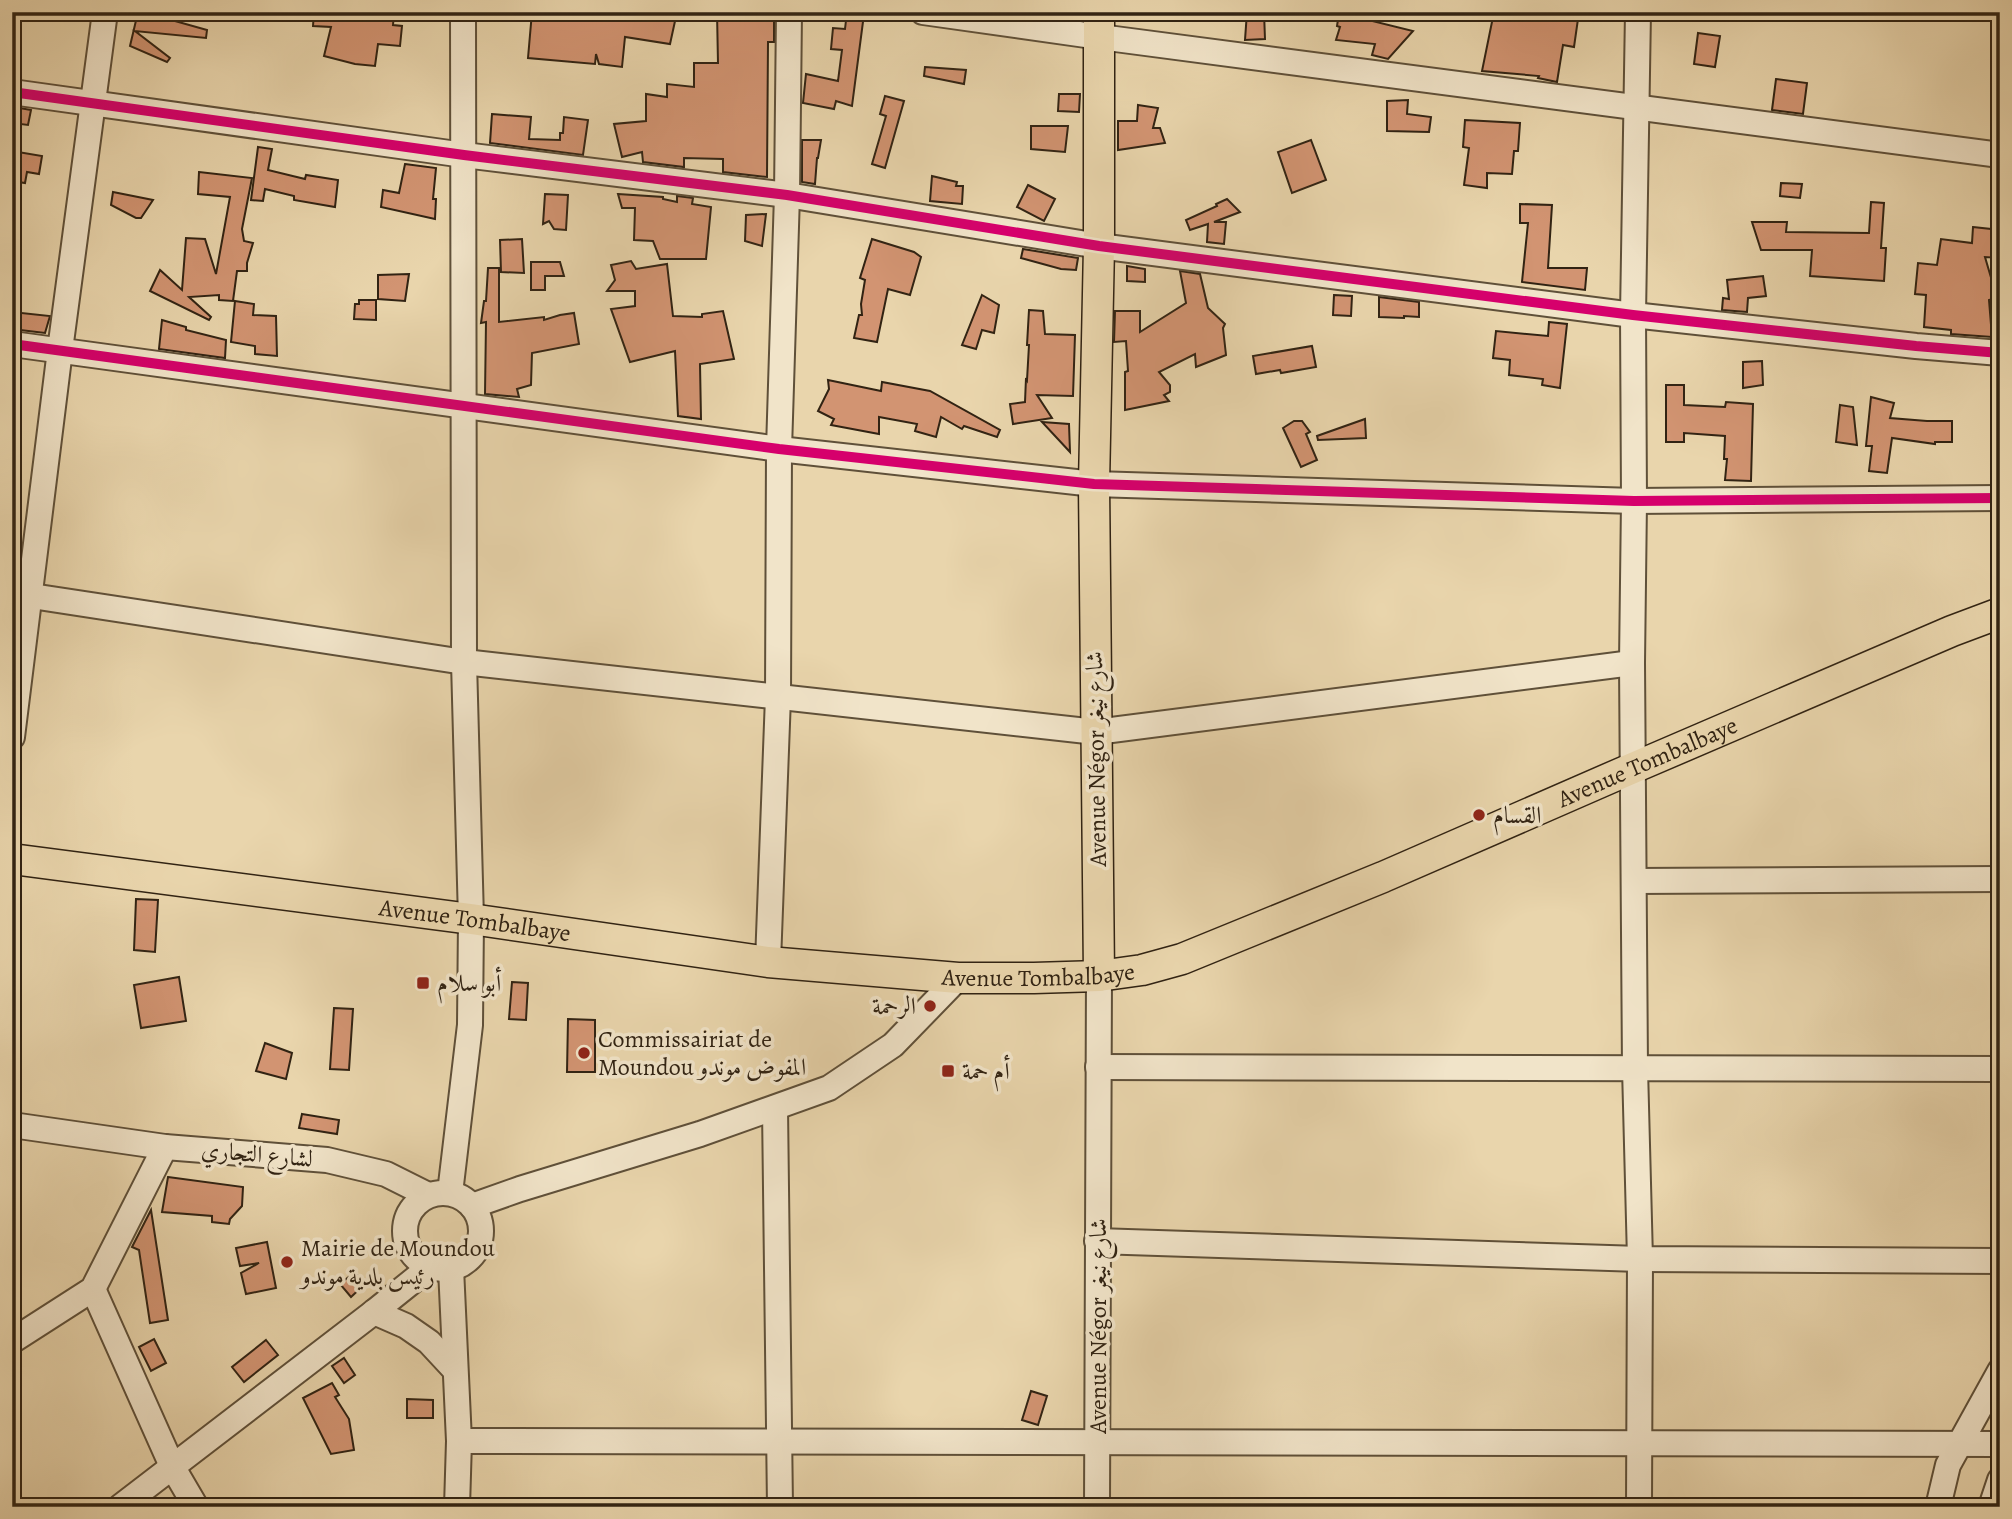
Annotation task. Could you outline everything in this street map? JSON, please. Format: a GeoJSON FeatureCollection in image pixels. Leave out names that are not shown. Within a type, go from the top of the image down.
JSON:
{"type":"FeatureCollection","features":[{"type":"Feature","properties":{"kind":"main road","name":"Avenue Négor شارع نيغر"},"geometry":{"type":"LineString","coordinates":[[1099,976],[1094,484],[1100,25]]}},
{"type":"Feature","properties":{"kind":"main road","name":"Avenue Tombalbaye"},"geometry":{"type":"LineString","coordinates":[[12,859],[471,919],[768,962],[958,978],[1099,976],[1142,970],[1182,960],[1383,877],[1952,631],[2000,613]]}},
{"type":"Feature","properties":{"kind":"street"},"geometry":{"type":"LineString","coordinates":[[12,737],[21,594],[60,350],[105,12]]}},
{"type":"Feature","properties":{"kind":"street"},"geometry":{"type":"LineString","coordinates":[[439,1194],[470,1025],[471,919],[464,662],[463,12]]}},
{"type":"Feature","properties":{"kind":"street"},"geometry":{"type":"LineString","coordinates":[[768,962],[778,697],[779,449],[787,195],[789,12]]}},
{"type":"Feature","properties":{"kind":"street"},"geometry":{"type":"LineString","coordinates":[[923,12],[1100,25],[1637,108],[2000,155]]}},
{"type":"Feature","properties":{"kind":"street"},"geometry":{"type":"LineString","coordinates":[[1638,12],[1633,315],[1632,663],[1635,1068],[1640,1259],[1639,1507]]}},
{"type":"Feature","properties":{"kind":"street"},"geometry":{"type":"LineString","coordinates":[[12,92],[464,155],[787,195],[1099,246],[1633,315],[2000,353]]}},
{"type":"Feature","properties":{"kind":"street"},"geometry":{"type":"LineString","coordinates":[[12,344],[779,449],[1094,484],[1634,501],[2000,498]]}},
{"type":"Feature","properties":{"kind":"street"},"geometry":{"type":"LineString","coordinates":[[21,594],[464,662],[1096,732],[1632,663]]}},
{"type":"Feature","properties":{"kind":"street"},"geometry":{"type":"LineString","coordinates":[[1634,881],[2000,879]]}},
{"type":"Feature","properties":{"kind":"street","name":"Avenue Négor شارع نيغر"},"geometry":{"type":"LineString","coordinates":[[1097,1507],[1099,976]]}},
{"type":"Feature","properties":{"kind":"street"},"geometry":{"type":"LineString","coordinates":[[472,1206],[829,1088],[893,1045],[958,978]]}},
{"type":"Feature","properties":{"kind":"street"},"geometry":{"type":"LineString","coordinates":[[1098,1067],[2000,1069]]}},
{"type":"Feature","properties":{"kind":"street"},"geometry":{"type":"LineString","coordinates":[[775,1108],[780,1507]]}},
{"type":"Feature","properties":{"kind":"street","name":"لشارع التجاري"},"geometry":{"type":"LineString","coordinates":[[12,1125],[165,1147],[327,1160],[386,1174],[439,1194]]}},
{"type":"Feature","properties":{"kind":"street"},"geometry":{"type":"LineString","coordinates":[[12,1341],[93,1289],[165,1147]]}},
{"type":"Feature","properties":{"kind":"street"},"geometry":{"type":"LineString","coordinates":[[120,1507],[374,1312],[441,1267],[463,1263],[473,1254],[479,1243],[479,1217],[472,1206],[462,1198],[439,1194],[415,1204],[407,1217],[404,1232],[408,1247],[417,1259],[441,1267]]}},
{"type":"Feature","properties":{"kind":"street"},"geometry":{"type":"LineString","coordinates":[[1097,1241],[1640,1259],[2000,1261]]}},
{"type":"Feature","properties":{"kind":"street"},"geometry":{"type":"LineString","coordinates":[[441,1267],[455,1370],[459,1441],[457,1507]]}},
{"type":"Feature","properties":{"kind":"street"},"geometry":{"type":"LineString","coordinates":[[93,1289],[172,1466],[196,1507]]}},
{"type":"Feature","properties":{"kind":"street"},"geometry":{"type":"LineString","coordinates":[[374,1312],[406,1326],[429,1342],[455,1370]]}},
{"type":"Feature","properties":{"kind":"street"},"geometry":{"type":"LineString","coordinates":[[1938,1507],[1948,1465],[2000,1371]]}},
{"type":"Feature","properties":{"kind":"street"},"geometry":{"type":"LineString","coordinates":[[459,1441],[1639,1446],[1994,1444]]}},
{"type":"Feature","properties":{"kind":"street"},"geometry":{"type":"LineString","coordinates":[[1991,1507],[2000,1480]]}},
{"type":"Feature","properties":{"kind":"building"},"geometry":{"type":"Polygon","coordinates":[[[138,12],[207,30],[206,38],[135,31],[170,58],[167,62],[130,46],[138,12]]]}},
{"type":"Feature","properties":{"kind":"building"},"geometry":{"type":"Polygon","coordinates":[[[314,12],[394,14],[393,25],[402,26],[400,46],[378,44],[375,66],[324,56],[331,27],[313,26],[314,12]]]}},
{"type":"Feature","properties":{"kind":"building"},"geometry":{"type":"Polygon","coordinates":[[[532,12],[677,12],[670,44],[625,37],[622,67],[599,64],[596,54],[595,64],[528,58],[532,12]]]}},
{"type":"Feature","properties":{"kind":"building"},"geometry":{"type":"Polygon","coordinates":[[[717,12],[750,12],[749,20],[774,20],[774,42],[768,42],[767,177],[723,172],[723,159],[684,158],[684,167],[643,162],[642,152],[622,157],[614,124],[646,121],[646,94],[667,97],[667,84],[694,87],[694,63],[718,63],[717,12]]]}},
{"type":"Feature","properties":{"kind":"building"},"geometry":{"type":"Polygon","coordinates":[[[847,12],[864,14],[852,106],[836,101],[834,109],[803,103],[806,74],[838,81],[842,50],[831,49],[833,28],[845,29],[847,12]]]}},
{"type":"Feature","properties":{"kind":"building"},"geometry":{"type":"Polygon","coordinates":[[[1247,12],[1264,12],[1265,39],[1245,40],[1247,12]]]}},
{"type":"Feature","properties":{"kind":"building"},"geometry":{"type":"Polygon","coordinates":[[[1494,12],[1579,12],[1574,47],[1563,45],[1557,82],[1538,78],[1539,76],[1482,71],[1494,12]]]}},
{"type":"Feature","properties":{"kind":"building"},"geometry":{"type":"Polygon","coordinates":[[[1339,13],[1352,14],[1413,31],[1388,59],[1372,55],[1375,44],[1336,40],[1340,27],[1337,26],[1339,13]]]}},
{"type":"Feature","properties":{"kind":"building"},"geometry":{"type":"Polygon","coordinates":[[[1698,33],[1720,36],[1715,67],[1694,64],[1698,33]]]}},
{"type":"Feature","properties":{"kind":"building"},"geometry":{"type":"Polygon","coordinates":[[[925,67],[966,70],[964,84],[924,76],[925,67]]]}},
{"type":"Feature","properties":{"kind":"building"},"geometry":{"type":"Polygon","coordinates":[[[1776,79],[1807,83],[1803,114],[1772,110],[1776,79]]]}},
{"type":"Feature","properties":{"kind":"building"},"geometry":{"type":"Polygon","coordinates":[[[1059,94],[1080,94],[1079,112],[1058,111],[1059,94]]]}},
{"type":"Feature","properties":{"kind":"building"},"geometry":{"type":"Polygon","coordinates":[[[885,96],[904,101],[885,168],[872,164],[886,116],[880,114],[885,96]]]}},
{"type":"Feature","properties":{"kind":"building"},"geometry":{"type":"Polygon","coordinates":[[[1408,100],[1407,114],[1431,117],[1429,132],[1387,131],[1387,101],[1408,100]]]}},
{"type":"Feature","properties":{"kind":"building"},"geometry":{"type":"Polygon","coordinates":[[[1138,105],[1158,108],[1153,128],[1160,128],[1165,143],[1118,150],[1118,121],[1137,121],[1138,105]]]}},
{"type":"Feature","properties":{"kind":"building"},"geometry":{"type":"Polygon","coordinates":[[[14,107],[31,110],[28,125],[12,123],[14,107]]]}},
{"type":"Feature","properties":{"kind":"building"},"geometry":{"type":"Polygon","coordinates":[[[492,114],[531,117],[529,139],[560,140],[564,117],[588,120],[583,155],[490,143],[492,114]]]}},
{"type":"Feature","properties":{"kind":"building"},"geometry":{"type":"Polygon","coordinates":[[[1465,120],[1520,123],[1518,151],[1514,151],[1512,174],[1487,173],[1487,188],[1464,185],[1469,148],[1463,147],[1465,120]]]}},
{"type":"Feature","properties":{"kind":"building"},"geometry":{"type":"Polygon","coordinates":[[[1031,126],[1068,126],[1065,152],[1031,149],[1031,126]]]}},
{"type":"Feature","properties":{"kind":"building"},"geometry":{"type":"Polygon","coordinates":[[[802,140],[821,140],[815,184],[802,182],[802,140]]]}},
{"type":"Feature","properties":{"kind":"building"},"geometry":{"type":"Polygon","coordinates":[[[1311,140],[1326,180],[1292,193],[1278,152],[1311,140]]]}},
{"type":"Feature","properties":{"kind":"building"},"geometry":{"type":"Polygon","coordinates":[[[258,147],[272,149],[268,170],[305,179],[306,175],[338,180],[335,207],[294,200],[294,196],[265,189],[263,201],[251,200],[258,147]]]}},
{"type":"Feature","properties":{"kind":"building"},"geometry":{"type":"Polygon","coordinates":[[[12,151],[42,156],[39,174],[27,172],[25,183],[12,181],[12,151]]]}},
{"type":"Feature","properties":{"kind":"building"},"geometry":{"type":"Polygon","coordinates":[[[405,164],[436,168],[433,199],[436,199],[435,219],[381,207],[383,190],[399,193],[405,164]]]}},
{"type":"Feature","properties":{"kind":"building"},"geometry":{"type":"Polygon","coordinates":[[[199,172],[252,178],[242,229],[244,241],[253,243],[247,271],[237,271],[233,301],[219,300],[219,295],[189,297],[211,317],[209,320],[150,291],[160,270],[182,290],[186,238],[205,239],[216,274],[230,197],[198,194],[199,172]]]}},
{"type":"Feature","properties":{"kind":"building"},"geometry":{"type":"Polygon","coordinates":[[[932,176],[957,182],[956,186],[963,186],[962,204],[930,201],[932,176]]]}},
{"type":"Feature","properties":{"kind":"building"},"geometry":{"type":"Polygon","coordinates":[[[1781,183],[1802,184],[1800,198],[1780,196],[1781,183]]]}},
{"type":"Feature","properties":{"kind":"building"},"geometry":{"type":"Polygon","coordinates":[[[1028,185],[1055,199],[1044,221],[1017,207],[1028,185]]]}},
{"type":"Feature","properties":{"kind":"building"},"geometry":{"type":"Polygon","coordinates":[[[113,192],[153,200],[141,218],[136,218],[111,205],[113,192]]]}},
{"type":"Feature","properties":{"kind":"building"},"geometry":{"type":"Polygon","coordinates":[[[545,194],[568,195],[566,230],[554,229],[549,221],[543,224],[545,194]]]}},
{"type":"Feature","properties":{"kind":"building"},"geometry":{"type":"Polygon","coordinates":[[[618,194],[663,197],[677,202],[677,196],[693,198],[692,204],[711,207],[706,259],[660,259],[653,241],[634,240],[635,208],[622,208],[618,194]]]}},
{"type":"Feature","properties":{"kind":"building"},"geometry":{"type":"Polygon","coordinates":[[[1227,199],[1240,212],[1214,222],[1226,222],[1224,244],[1207,242],[1208,224],[1190,230],[1186,220],[1227,199]]]}},
{"type":"Feature","properties":{"kind":"building"},"geometry":{"type":"Polygon","coordinates":[[[1871,202],[1884,203],[1881,248],[1886,248],[1884,281],[1810,276],[1812,250],[1761,250],[1752,222],[1787,222],[1786,232],[1869,233],[1871,202]]]}},
{"type":"Feature","properties":{"kind":"building"},"geometry":{"type":"Polygon","coordinates":[[[1520,204],[1552,205],[1548,268],[1587,268],[1585,290],[1522,282],[1528,223],[1520,223],[1520,204]]]}},
{"type":"Feature","properties":{"kind":"building"},"geometry":{"type":"Polygon","coordinates":[[[766,214],[762,246],[745,241],[746,215],[766,214]]]}},
{"type":"Feature","properties":{"kind":"building"},"geometry":{"type":"Polygon","coordinates":[[[1973,227],[2000,230],[2000,258],[1985,257],[1997,298],[1989,300],[1992,337],[1951,334],[1951,330],[1924,327],[1926,295],[1915,294],[1918,263],[1937,265],[1941,239],[1972,243],[1973,227]]]}},
{"type":"Feature","properties":{"kind":"building"},"geometry":{"type":"Polygon","coordinates":[[[522,239],[524,273],[501,272],[500,240],[522,239]]]}},
{"type":"Feature","properties":{"kind":"building"},"geometry":{"type":"Polygon","coordinates":[[[872,239],[914,252],[921,257],[910,295],[888,289],[877,342],[854,338],[859,315],[862,315],[865,280],[860,278],[872,239]]]}},
{"type":"Feature","properties":{"kind":"building"},"geometry":{"type":"Polygon","coordinates":[[[1023,249],[1078,258],[1076,270],[1061,269],[1021,258],[1023,249]]]}},
{"type":"Feature","properties":{"kind":"building"},"geometry":{"type":"Polygon","coordinates":[[[631,261],[636,269],[667,264],[673,316],[702,317],[702,314],[723,311],[734,359],[700,364],[701,419],[678,416],[675,351],[630,362],[611,309],[635,306],[635,291],[607,291],[615,280],[611,265],[631,261]]]}},
{"type":"Feature","properties":{"kind":"building"},"geometry":{"type":"Polygon","coordinates":[[[531,262],[560,262],[564,276],[545,276],[545,290],[531,290],[531,262]]]}},
{"type":"Feature","properties":{"kind":"building"},"geometry":{"type":"Polygon","coordinates":[[[1127,266],[1145,269],[1145,282],[1127,281],[1127,266]]]}},
{"type":"Feature","properties":{"kind":"building"},"geometry":{"type":"Polygon","coordinates":[[[488,268],[499,268],[499,322],[544,317],[544,320],[574,313],[579,344],[532,353],[531,385],[517,389],[519,397],[485,394],[486,322],[481,323],[486,301],[488,268]]]}},
{"type":"Feature","properties":{"kind":"building"},"geometry":{"type":"Polygon","coordinates":[[[1180,271],[1200,274],[1208,308],[1225,324],[1223,328],[1226,355],[1196,367],[1195,354],[1159,372],[1170,385],[1170,392],[1164,395],[1169,401],[1125,410],[1125,372],[1128,371],[1126,341],[1114,342],[1115,311],[1140,311],[1140,332],[1186,303],[1180,271]]]}},
{"type":"Feature","properties":{"kind":"building"},"geometry":{"type":"Polygon","coordinates":[[[409,274],[405,301],[378,299],[378,275],[409,274]]]}},
{"type":"Feature","properties":{"kind":"building"},"geometry":{"type":"Polygon","coordinates":[[[1763,276],[1766,296],[1748,298],[1747,312],[1722,310],[1723,298],[1729,299],[1727,280],[1763,276]]]}},
{"type":"Feature","properties":{"kind":"building"},"geometry":{"type":"Polygon","coordinates":[[[982,295],[999,305],[994,333],[982,330],[976,349],[962,345],[982,295]]]}},
{"type":"Feature","properties":{"kind":"building"},"geometry":{"type":"Polygon","coordinates":[[[1334,295],[1352,296],[1351,316],[1333,315],[1334,295]]]}},
{"type":"Feature","properties":{"kind":"building"},"geometry":{"type":"Polygon","coordinates":[[[1379,297],[1419,302],[1419,317],[1379,317],[1379,297]]]}},
{"type":"Feature","properties":{"kind":"building"},"geometry":{"type":"Polygon","coordinates":[[[359,300],[376,300],[376,320],[354,319],[355,304],[359,304],[359,300]]]}},
{"type":"Feature","properties":{"kind":"building"},"geometry":{"type":"Polygon","coordinates":[[[235,301],[254,304],[253,315],[276,316],[277,356],[255,354],[255,346],[231,342],[235,301]]]}},
{"type":"Feature","properties":{"kind":"building"},"geometry":{"type":"Polygon","coordinates":[[[1029,310],[1043,311],[1045,334],[1075,335],[1073,396],[1037,395],[1052,418],[1013,424],[1010,404],[1025,402],[1029,310]]]}},
{"type":"Feature","properties":{"kind":"building"},"geometry":{"type":"Polygon","coordinates":[[[12,312],[50,316],[45,333],[12,329],[12,312]]]}},
{"type":"Feature","properties":{"kind":"building"},"geometry":{"type":"Polygon","coordinates":[[[162,320],[186,327],[186,330],[226,340],[225,358],[159,349],[162,320]]]}},
{"type":"Feature","properties":{"kind":"building"},"geometry":{"type":"Polygon","coordinates":[[[1549,322],[1567,324],[1560,388],[1542,385],[1543,379],[1509,375],[1510,360],[1493,358],[1496,331],[1548,336],[1549,322]]]}},
{"type":"Feature","properties":{"kind":"building"},"geometry":{"type":"Polygon","coordinates":[[[1312,346],[1316,367],[1256,374],[1253,356],[1312,346]]]}},
{"type":"Feature","properties":{"kind":"building"},"geometry":{"type":"Polygon","coordinates":[[[1762,361],[1763,385],[1743,388],[1743,362],[1762,361]]]}},
{"type":"Feature","properties":{"kind":"building"},"geometry":{"type":"Polygon","coordinates":[[[828,380],[881,391],[882,382],[930,391],[1000,430],[997,437],[964,426],[962,429],[941,417],[936,437],[915,431],[917,424],[879,417],[879,434],[831,425],[834,419],[818,411],[829,389],[828,380]]]}},
{"type":"Feature","properties":{"kind":"building"},"geometry":{"type":"Polygon","coordinates":[[[1666,385],[1684,385],[1684,405],[1725,407],[1726,402],[1753,404],[1751,481],[1725,480],[1725,436],[1684,433],[1684,442],[1666,442],[1666,385]]]}},
{"type":"Feature","properties":{"kind":"building"},"geometry":{"type":"Polygon","coordinates":[[[1871,397],[1894,403],[1890,418],[1952,421],[1952,442],[1935,444],[1892,438],[1887,473],[1869,471],[1872,446],[1866,446],[1871,397]]]}},
{"type":"Feature","properties":{"kind":"building"},"geometry":{"type":"Polygon","coordinates":[[[1840,405],[1853,407],[1857,445],[1836,442],[1840,405]]]}},
{"type":"Feature","properties":{"kind":"building"},"geometry":{"type":"Polygon","coordinates":[[[1365,419],[1366,438],[1318,440],[1317,436],[1365,419]]]}},
{"type":"Feature","properties":{"kind":"building"},"geometry":{"type":"Polygon","coordinates":[[[1294,421],[1302,421],[1310,432],[1306,434],[1317,460],[1301,467],[1283,428],[1294,421]]]}},
{"type":"Feature","properties":{"kind":"building"},"geometry":{"type":"Polygon","coordinates":[[[1042,422],[1069,424],[1070,452],[1042,422]]]}},
{"type":"Feature","properties":{"kind":"building"},"geometry":{"type":"Polygon","coordinates":[[[136,899],[158,900],[155,952],[134,950],[136,899]]]}},
{"type":"Feature","properties":{"kind":"building"},"geometry":{"type":"Polygon","coordinates":[[[179,977],[186,1021],[141,1028],[134,985],[179,977]]]}},
{"type":"Feature","properties":{"kind":"building"},"geometry":{"type":"Polygon","coordinates":[[[512,982],[528,983],[526,1020],[509,1019],[512,982]]]}},
{"type":"Feature","properties":{"kind":"building"},"geometry":{"type":"Polygon","coordinates":[[[334,1008],[353,1009],[349,1070],[330,1069],[334,1008]]]}},
{"type":"Feature","properties":{"kind":"building"},"geometry":{"type":"Polygon","coordinates":[[[568,1019],[595,1020],[595,1072],[567,1072],[568,1019]]]}},
{"type":"Feature","properties":{"kind":"building"},"geometry":{"type":"Polygon","coordinates":[[[265,1043],[292,1053],[286,1079],[256,1071],[265,1043]]]}},
{"type":"Feature","properties":{"kind":"building"},"geometry":{"type":"Polygon","coordinates":[[[302,1114],[339,1120],[337,1134],[299,1128],[302,1114]]]}},
{"type":"Feature","properties":{"kind":"building"},"geometry":{"type":"Polygon","coordinates":[[[168,1177],[243,1187],[242,1206],[230,1219],[229,1224],[212,1222],[212,1216],[162,1212],[168,1177]]]}},
{"type":"Feature","properties":{"kind":"building"},"geometry":{"type":"Polygon","coordinates":[[[151,1210],[168,1320],[150,1323],[139,1250],[132,1247],[151,1210]]]}},
{"type":"Feature","properties":{"kind":"building"},"geometry":{"type":"Polygon","coordinates":[[[267,1242],[276,1288],[246,1294],[241,1273],[259,1263],[240,1266],[236,1248],[267,1242]]]}},
{"type":"Feature","properties":{"kind":"building"},"geometry":{"type":"Polygon","coordinates":[[[355,1272],[365,1284],[351,1297],[340,1284],[355,1272]]]}},
{"type":"Feature","properties":{"kind":"building"},"geometry":{"type":"Polygon","coordinates":[[[154,1339],[166,1363],[151,1371],[139,1347],[154,1339]]]}},
{"type":"Feature","properties":{"kind":"building"},"geometry":{"type":"Polygon","coordinates":[[[266,1340],[278,1355],[244,1382],[232,1367],[266,1340]]]}},
{"type":"Feature","properties":{"kind":"building"},"geometry":{"type":"Polygon","coordinates":[[[344,1358],[355,1375],[344,1383],[332,1366],[344,1358]]]}},
{"type":"Feature","properties":{"kind":"building"},"geometry":{"type":"Polygon","coordinates":[[[332,1383],[339,1395],[335,1397],[349,1419],[354,1450],[331,1454],[303,1398],[332,1383]]]}},
{"type":"Feature","properties":{"kind":"building"},"geometry":{"type":"Polygon","coordinates":[[[1031,1391],[1047,1396],[1038,1425],[1022,1420],[1031,1391]]]}},
{"type":"Feature","properties":{"kind":"building"},"geometry":{"type":"Polygon","coordinates":[[[407,1399],[433,1400],[433,1418],[407,1418],[407,1399]]]}},
{"type":"Feature","properties":{"kind":"waterway"},"geometry":{"type":"LineString","coordinates":[[1994,1474],[2000,1457]]}},
{"type":"Feature","properties":{"kind":"cycle path"},"geometry":{"type":"LineString","coordinates":[[12,92],[464,155],[787,195],[1099,246],[1633,315],[2000,353]]}},
{"type":"Feature","properties":{"kind":"cycle path"},"geometry":{"type":"LineString","coordinates":[[12,344],[779,449],[1094,484],[1634,501],[2000,498]]}},
{"type":"Feature","properties":{"kind":"place","name":"القسام"},"geometry":{"type":"Point","coordinates":[1479,815]}},
{"type":"Feature","properties":{"kind":"place","name":"أبو سلام"},"geometry":{"type":"Point","coordinates":[423,983]}},
{"type":"Feature","properties":{"kind":"place","name":"الرحمة"},"geometry":{"type":"Point","coordinates":[930,1006]}},
{"type":"Feature","properties":{"kind":"place","name":"Commissairiat de Moundou المفوض موندو"},"geometry":{"type":"Point","coordinates":[584,1053]}},
{"type":"Feature","properties":{"kind":"place","name":"أم حمة"},"geometry":{"type":"Point","coordinates":[948,1071]}},
{"type":"Feature","properties":{"kind":"place","name":"Mairie de Moundou رئيس بلدية موندو"},"geometry":{"type":"Point","coordinates":[287,1262]}}]}
